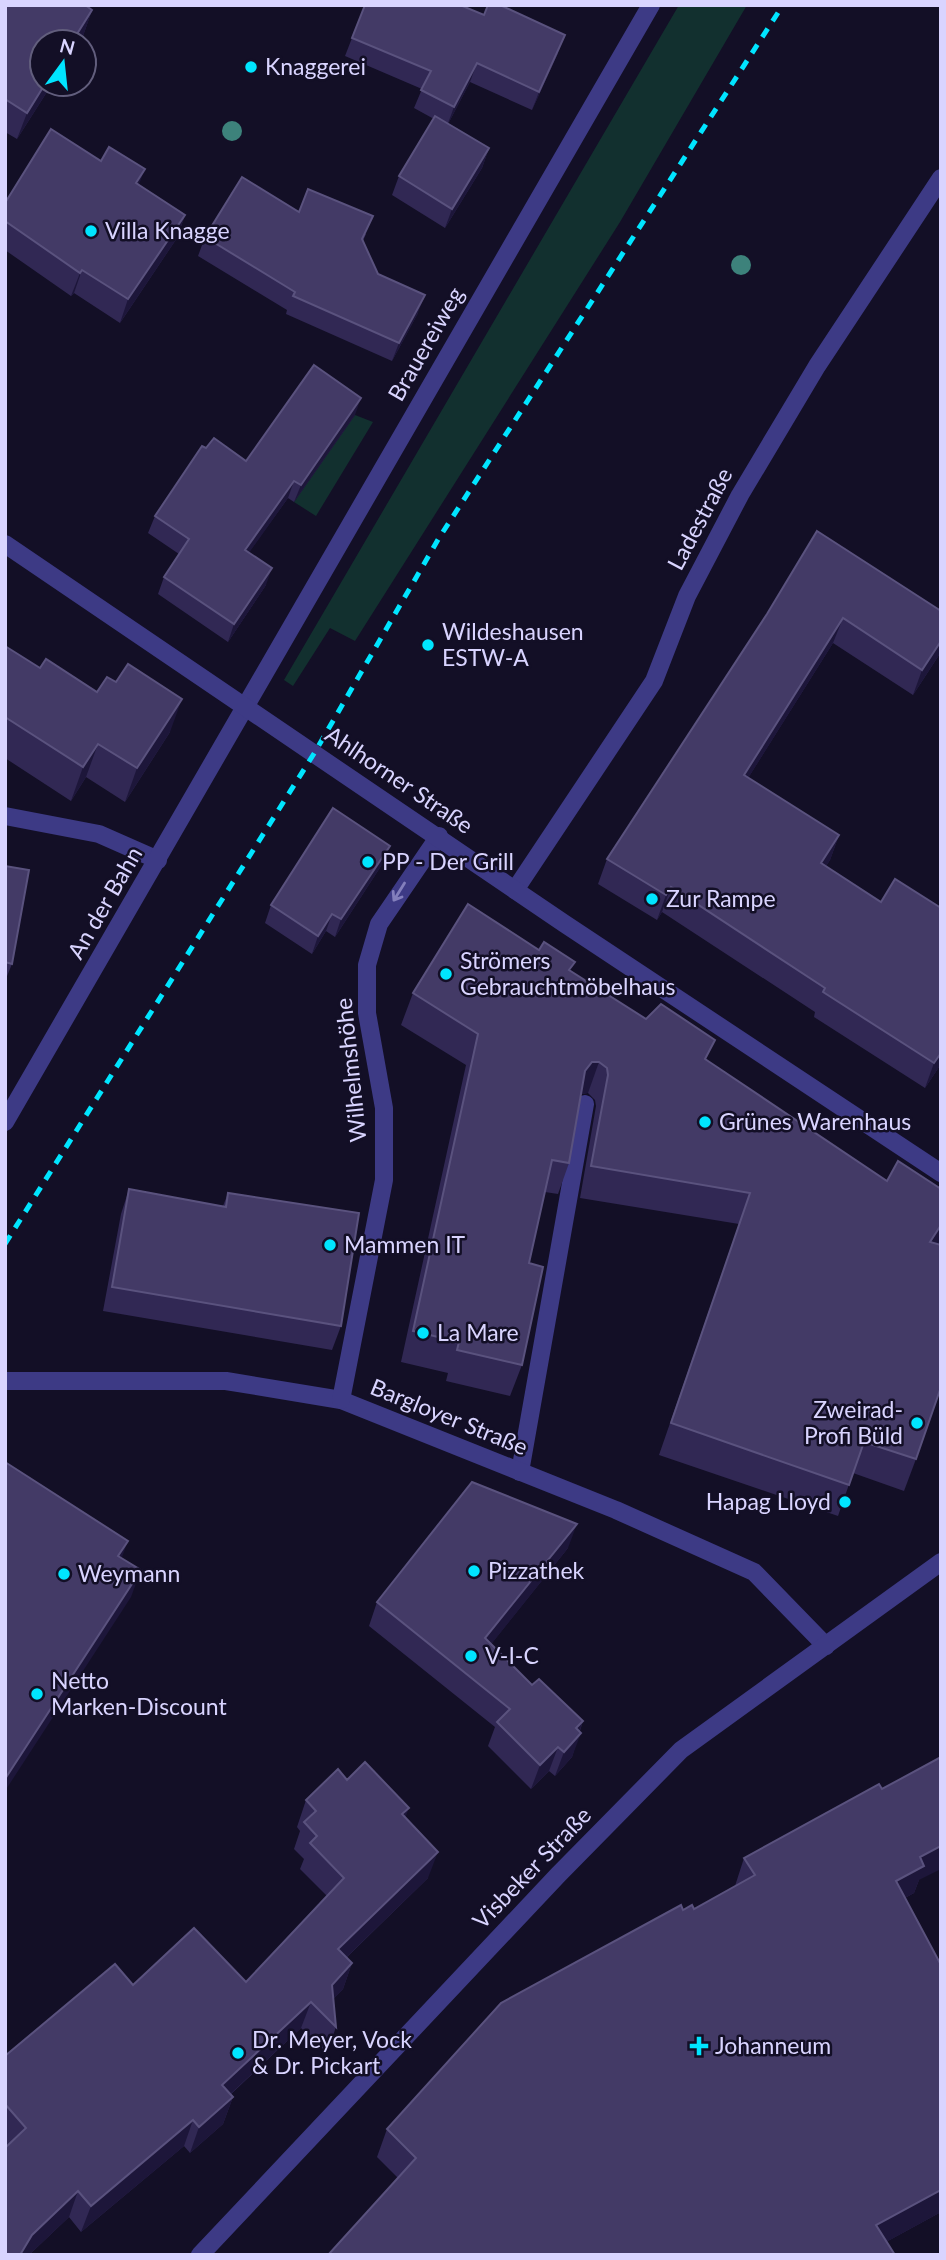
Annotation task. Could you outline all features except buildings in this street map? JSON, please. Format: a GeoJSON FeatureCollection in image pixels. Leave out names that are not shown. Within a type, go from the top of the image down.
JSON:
{"type":"FeatureCollection","features":[{"type":"Feature","properties":{"kind":"street","name":"Brauereiweg"},"geometry":{"type":"LineString","coordinates":[[244,707],[651,5]]}},
{"type":"Feature","properties":{"kind":"street","name":"Ladestraße"},"geometry":{"type":"LineString","coordinates":[[515,890],[654,681],[687,596],[740,495],[817,366],[941,178]]}},
{"type":"Feature","properties":{"kind":"street","name":"Ahlhorner Straße"},"geometry":{"type":"LineString","coordinates":[[5,544],[515,890],[941,1173]]}},
{"type":"Feature","properties":{"kind":"street","name":"An der Bahn"},"geometry":{"type":"LineString","coordinates":[[5,1122],[244,707]]}},
{"type":"Feature","properties":{"kind":"street"},"geometry":{"type":"LineString","coordinates":[[5,816],[99,834],[158,860]]}},
{"type":"Feature","properties":{"kind":"street","name":"Wilhelmshöhe"},"geometry":{"type":"LineString","coordinates":[[341,1400],[384,1180],[384,1108],[367,1013],[367,965],[379,924],[439,836]]}},
{"type":"Feature","properties":{"kind":"street"},"geometry":{"type":"LineString","coordinates":[[520,1472],[585,1104]]}},
{"type":"Feature","properties":{"kind":"street","name":"Bargloyer Straße"},"geometry":{"type":"LineString","coordinates":[[5,1381],[226,1381],[341,1400],[616,1510],[754,1572],[825,1646]]}},
{"type":"Feature","properties":{"kind":"street","name":"Visbeker Straße"},"geometry":{"type":"LineString","coordinates":[[200,2255],[681,1750],[941,1562]]}},
{"type":"Feature","properties":{"kind":"green space"},"geometry":{"type":"Polygon","coordinates":[[[679,5],[747,5],[620,222],[355,641],[330,628],[293,686],[284,680],[679,5]]]}},
{"type":"Feature","properties":{"kind":"green space"},"geometry":{"type":"Polygon","coordinates":[[[355,415],[373,422],[316,516],[294,502],[355,415]]]}},
{"type":"Feature","properties":{"kind":"railway"},"geometry":{"type":"LineString","coordinates":[[5,1244],[315,752],[439,538],[783,5]]}},
{"type":"Feature","properties":{"kind":"place","name":"Knaggerei"},"geometry":{"type":"Point","coordinates":[251,67]}},
{"type":"Feature","properties":{"kind":"place","name":"Villa Knagge"},"geometry":{"type":"Point","coordinates":[91,231]}},
{"type":"Feature","properties":{"kind":"place","name":"Wildeshausen ESTW-A"},"geometry":{"type":"Point","coordinates":[428,645]}},
{"type":"Feature","properties":{"kind":"place","name":"PP - Der Grill"},"geometry":{"type":"Point","coordinates":[368,862]}},
{"type":"Feature","properties":{"kind":"place","name":"Zur Rampe"},"geometry":{"type":"Point","coordinates":[652,899]}},
{"type":"Feature","properties":{"kind":"place","name":"Strömers Gebrauchtmöbelhaus"},"geometry":{"type":"Point","coordinates":[446,974]}},
{"type":"Feature","properties":{"kind":"place","name":"Grünes Warenhaus"},"geometry":{"type":"Point","coordinates":[705,1122]}},
{"type":"Feature","properties":{"kind":"place","name":"Mammen IT"},"geometry":{"type":"Point","coordinates":[330,1245]}},
{"type":"Feature","properties":{"kind":"place","name":"La Mare"},"geometry":{"type":"Point","coordinates":[423,1333]}},
{"type":"Feature","properties":{"kind":"place","name":"Zweirad- Profi Büld"},"geometry":{"type":"Point","coordinates":[917,1423]}},
{"type":"Feature","properties":{"kind":"place","name":"Hapag Lloyd"},"geometry":{"type":"Point","coordinates":[845,1502]}},
{"type":"Feature","properties":{"kind":"place","name":"Pizzathek"},"geometry":{"type":"Point","coordinates":[474,1571]}},
{"type":"Feature","properties":{"kind":"place","name":"Weymann"},"geometry":{"type":"Point","coordinates":[64,1574]}},
{"type":"Feature","properties":{"kind":"place","name":"V-I-C"},"geometry":{"type":"Point","coordinates":[471,1656]}},
{"type":"Feature","properties":{"kind":"place","name":"Netto Marken-Discount"},"geometry":{"type":"Point","coordinates":[37,1694]}},
{"type":"Feature","properties":{"kind":"place","name":"Johanneum"},"geometry":{"type":"Point","coordinates":[699,2046]}},
{"type":"Feature","properties":{"kind":"place","name":"Dr. Meyer, Vock & Dr. Pickart"},"geometry":{"type":"Point","coordinates":[238,2053]}}]}
